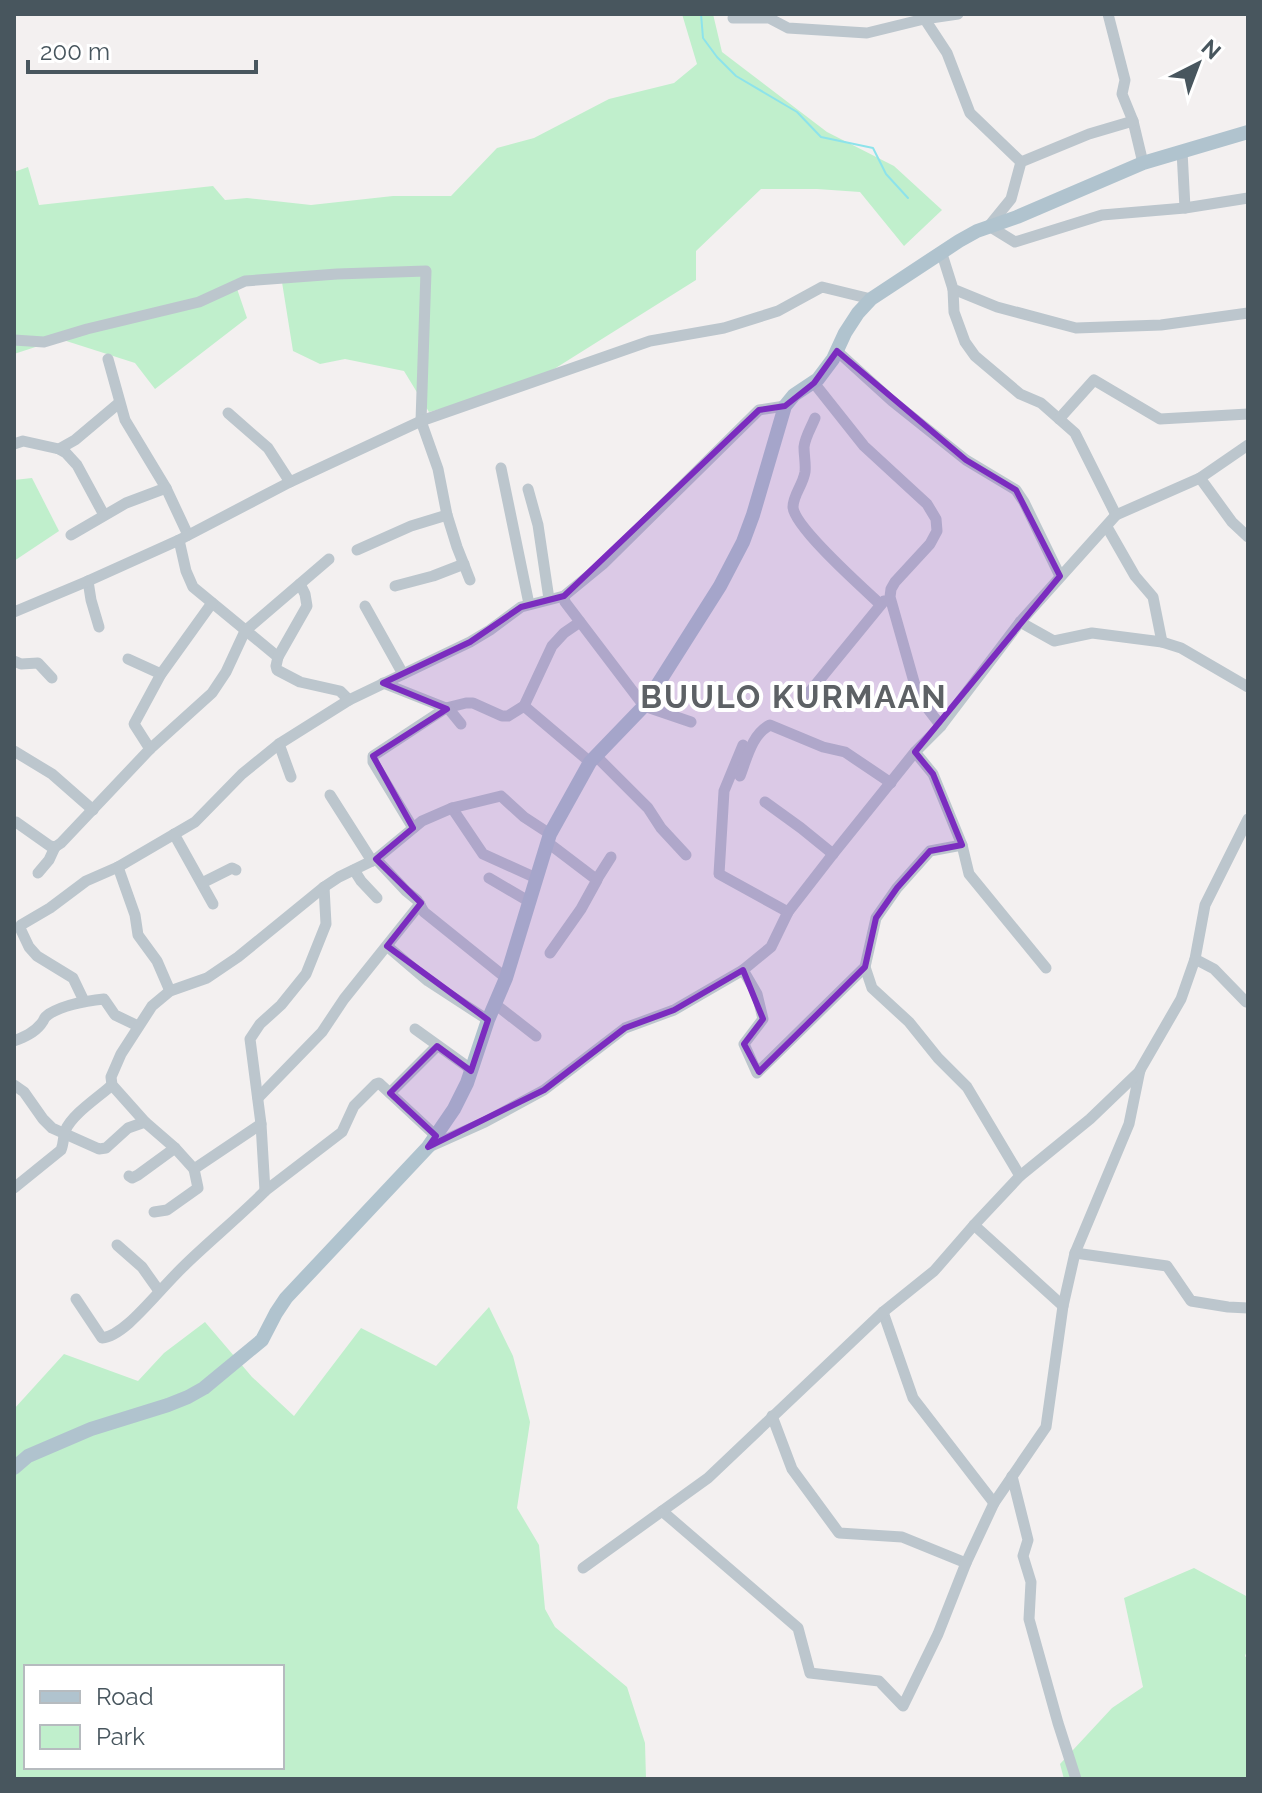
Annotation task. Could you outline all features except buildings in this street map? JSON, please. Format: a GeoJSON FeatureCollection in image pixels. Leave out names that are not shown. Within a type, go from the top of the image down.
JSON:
{"type":"FeatureCollection","features":[{"type":"Feature","properties":{"kind":"main road"},"geometry":{"type":"LineString","coordinates":[[14,1468],[28,1456],[91,1429],[168,1405],[204,1388],[262,1340],[286,1298],[432,1142],[454,1109],[472,1070],[506,978],[548,838],[593,759],[644,706],[720,586],[743,542],[762,489],[785,406],[794,395],[814,383],[837,351],[858,313],[871,299],[959,241],[989,226],[1143,163],[1248,132]]}},
{"type":"Feature","properties":{"kind":"street"},"geometry":{"type":"LineString","coordinates":[[733,18],[769,18],[788,28],[867,33],[923,16],[958,14]]}},
{"type":"Feature","properties":{"kind":"street"},"geometry":{"type":"LineString","coordinates":[[1108,14],[1125,80],[1122,94],[1133,121],[1143,163]]}},
{"type":"Feature","properties":{"kind":"street"},"geometry":{"type":"LineString","coordinates":[[923,16],[947,53],[970,113],[1021,162]]}},
{"type":"Feature","properties":{"kind":"street"},"geometry":{"type":"LineString","coordinates":[[1021,162],[1089,134],[1133,121]]}},
{"type":"Feature","properties":{"kind":"street"},"geometry":{"type":"LineString","coordinates":[[1182,151],[1185,208]]}},
{"type":"Feature","properties":{"kind":"street"},"geometry":{"type":"LineString","coordinates":[[1021,162],[1011,199],[989,226],[1015,242],[1102,215],[1185,208],[1248,198]]}},
{"type":"Feature","properties":{"kind":"street"},"geometry":{"type":"LineString","coordinates":[[942,254],[953,289],[954,312],[965,342],[975,356],[1020,394],[1041,403],[1075,433],[1116,515]]}},
{"type":"Feature","properties":{"kind":"street"},"geometry":{"type":"LineString","coordinates":[[14,340],[44,342],[199,302],[245,281],[426,271],[421,421],[438,469],[447,515],[470,580]]}},
{"type":"Feature","properties":{"kind":"street"},"geometry":{"type":"LineString","coordinates":[[14,612],[183,538],[290,482],[421,421],[650,341],[724,328],[778,311],[822,287],[871,299]]}},
{"type":"Feature","properties":{"kind":"street"},"geometry":{"type":"LineString","coordinates":[[953,289],[997,307],[1076,328],[1161,325],[1248,313]]}},
{"type":"Feature","properties":{"kind":"street"},"geometry":{"type":"LineString","coordinates":[[837,351],[892,401],[966,460],[1016,490],[1060,576]]}},
{"type":"Feature","properties":{"kind":"street"},"geometry":{"type":"LineString","coordinates":[[108,359],[125,420],[166,488],[183,538],[186,571],[193,587],[278,657]]}},
{"type":"Feature","properties":{"kind":"street"},"geometry":{"type":"LineString","coordinates":[[1059,419],[1094,380],[1160,419],[1248,414]]}},
{"type":"Feature","properties":{"kind":"street"},"geometry":{"type":"LineString","coordinates":[[803,700],[885,600],[895,582],[930,544],[937,531],[936,519],[927,504],[864,446],[814,383]]}},
{"type":"Feature","properties":{"kind":"street"},"geometry":{"type":"LineString","coordinates":[[59,449],[75,440],[119,403]]}},
{"type":"Feature","properties":{"kind":"street"},"geometry":{"type":"LineString","coordinates":[[84,1001],[69,974],[37,956],[29,947],[18,924],[50,908],[86,881],[118,867],[195,822],[242,774],[279,744],[349,700],[470,642],[529,604],[564,596],[603,564],[759,410],[785,406]]}},
{"type":"Feature","properties":{"kind":"street"},"geometry":{"type":"LineString","coordinates":[[228,413],[268,448],[290,482]]}},
{"type":"Feature","properties":{"kind":"street"},"geometry":{"type":"LineString","coordinates":[[815,418],[804,445],[806,469],[795,497],[795,514],[816,542],[885,600],[918,696],[941,726]]}},
{"type":"Feature","properties":{"kind":"street"},"geometry":{"type":"LineString","coordinates":[[14,444],[23,441],[66,453],[77,465],[104,515]]}},
{"type":"Feature","properties":{"kind":"street"},"geometry":{"type":"LineString","coordinates":[[76,1299],[102,1338],[130,1322],[185,1265],[265,1191],[342,1132],[354,1106],[373,1085],[379,1083],[390,1093],[432,1142],[485,1122],[544,1090],[625,1028],[674,1010],[743,970],[771,947],[788,912],[833,854],[915,752],[941,726],[1020,622],[1116,515],[1200,478],[1248,445]]}},
{"type":"Feature","properties":{"kind":"street"},"geometry":{"type":"LineString","coordinates":[[501,468],[529,604]]}},
{"type":"Feature","properties":{"kind":"street"},"geometry":{"type":"LineString","coordinates":[[1200,478],[1232,522],[1248,537]]}},
{"type":"Feature","properties":{"kind":"street"},"geometry":{"type":"LineString","coordinates":[[71,535],[126,503],[166,488]]}},
{"type":"Feature","properties":{"kind":"street"},"geometry":{"type":"LineString","coordinates":[[528,489],[538,525],[549,599]]}},
{"type":"Feature","properties":{"kind":"street"},"geometry":{"type":"LineString","coordinates":[[357,550],[411,526],[447,515]]}},
{"type":"Feature","properties":{"kind":"street"},"geometry":{"type":"LineString","coordinates":[[1107,527],[1135,576],[1153,597],[1162,642]]}},
{"type":"Feature","properties":{"kind":"street"},"geometry":{"type":"LineString","coordinates":[[38,873],[55,847],[150,749],[212,693],[226,672],[245,631],[329,559]]}},
{"type":"Feature","properties":{"kind":"street"},"geometry":{"type":"LineString","coordinates":[[395,586],[464,564]]}},
{"type":"Feature","properties":{"kind":"street"},"geometry":{"type":"LineString","coordinates":[[88,581],[99,627]]}},
{"type":"Feature","properties":{"kind":"street"},"geometry":{"type":"LineString","coordinates":[[300,584],[307,606],[276,666],[279,672],[300,682],[340,691],[349,700]]}},
{"type":"Feature","properties":{"kind":"street"},"geometry":{"type":"LineString","coordinates":[[564,596],[565,602],[644,706],[691,722]]}},
{"type":"Feature","properties":{"kind":"street"},"geometry":{"type":"LineString","coordinates":[[150,749],[134,724],[161,674],[212,603]]}},
{"type":"Feature","properties":{"kind":"street"},"geometry":{"type":"LineString","coordinates":[[365,606],[403,674]]}},
{"type":"Feature","properties":{"kind":"street"},"geometry":{"type":"LineString","coordinates":[[413,828],[373,762],[373,756],[447,708],[473,703],[508,716],[524,706],[552,646],[580,622]]}},
{"type":"Feature","properties":{"kind":"street"},"geometry":{"type":"LineString","coordinates":[[1020,622],[1054,641],[1092,633],[1162,642],[1181,648],[1248,687]]}},
{"type":"Feature","properties":{"kind":"street"},"geometry":{"type":"LineString","coordinates":[[128,659],[161,674]]}},
{"type":"Feature","properties":{"kind":"street"},"geometry":{"type":"LineString","coordinates":[[14,661],[21,664],[38,663],[52,678]]}},
{"type":"Feature","properties":{"kind":"street"},"geometry":{"type":"LineString","coordinates":[[383,683],[447,708],[461,724]]}},
{"type":"Feature","properties":{"kind":"street"},"geometry":{"type":"LineString","coordinates":[[524,706],[593,759],[648,808],[661,828],[686,855]]}},
{"type":"Feature","properties":{"kind":"street"},"geometry":{"type":"LineString","coordinates":[[740,776],[757,735],[770,725],[823,747],[845,752],[891,783]]}},
{"type":"Feature","properties":{"kind":"street"},"geometry":{"type":"LineString","coordinates":[[279,744],[291,777]]}},
{"type":"Feature","properties":{"kind":"street"},"geometry":{"type":"LineString","coordinates":[[743,745],[724,791],[719,874],[788,912]]}},
{"type":"Feature","properties":{"kind":"street"},"geometry":{"type":"LineString","coordinates":[[14,751],[52,774],[93,810]]}},
{"type":"Feature","properties":{"kind":"street"},"geometry":{"type":"LineString","coordinates":[[915,752],[933,774],[962,845],[969,874],[1046,968]]}},
{"type":"Feature","properties":{"kind":"street"},"geometry":{"type":"LineString","coordinates":[[330,795],[374,860],[420,904],[424,912],[506,978]]}},
{"type":"Feature","properties":{"kind":"street"},"geometry":{"type":"LineString","coordinates":[[154,1212],[164,1212],[198,1188],[194,1169],[145,1122],[112,1085],[111,1077],[138,1026],[152,1006],[170,991],[207,978],[238,957],[324,887],[374,860],[422,821],[452,808],[501,796],[597,879]]}},
{"type":"Feature","properties":{"kind":"street"},"geometry":{"type":"LineString","coordinates":[[765,802],[833,854]]}},
{"type":"Feature","properties":{"kind":"street"},"geometry":{"type":"LineString","coordinates":[[452,808],[483,854],[536,878]]}},
{"type":"Feature","properties":{"kind":"street"},"geometry":{"type":"LineString","coordinates":[[16,822],[55,847]]}},
{"type":"Feature","properties":{"kind":"street"},"geometry":{"type":"LineString","coordinates":[[583,1568],[708,1478],[883,1312],[934,1271],[1020,1176],[1090,1119],[1140,1070],[1181,999],[1195,959],[1205,905],[1247,826]]}},
{"type":"Feature","properties":{"kind":"street"},"geometry":{"type":"LineString","coordinates":[[174,834],[213,904]]}},
{"type":"Feature","properties":{"kind":"street"},"geometry":{"type":"LineString","coordinates":[[962,845],[930,851],[897,888],[876,918],[865,967],[872,988],[909,1022],[967,1087],[1020,1176]]}},
{"type":"Feature","properties":{"kind":"street"},"geometry":{"type":"LineString","coordinates":[[550,953],[611,857]]}},
{"type":"Feature","properties":{"kind":"street"},"geometry":{"type":"LineString","coordinates":[[118,867],[135,915],[138,935],[157,961],[170,991]]}},
{"type":"Feature","properties":{"kind":"street"},"geometry":{"type":"LineString","coordinates":[[202,883],[232,868],[236,870]]}},
{"type":"Feature","properties":{"kind":"street"},"geometry":{"type":"LineString","coordinates":[[354,870],[377,898]]}},
{"type":"Feature","properties":{"kind":"street"},"geometry":{"type":"LineString","coordinates":[[489,878],[530,902]]}},
{"type":"Feature","properties":{"kind":"street"},"geometry":{"type":"LineString","coordinates":[[265,1191],[261,1124],[250,1039],[306,974],[326,924],[324,887]]}},
{"type":"Feature","properties":{"kind":"street"},"geometry":{"type":"LineString","coordinates":[[258,1098],[322,1032],[344,999],[420,904]]}},
{"type":"Feature","properties":{"kind":"street"},"geometry":{"type":"LineString","coordinates":[[387,946],[428,981],[488,1020]]}},
{"type":"Feature","properties":{"kind":"street"},"geometry":{"type":"LineString","coordinates":[[1195,959],[1214,969],[1248,1001]]}},
{"type":"Feature","properties":{"kind":"street"},"geometry":{"type":"LineString","coordinates":[[743,970],[757,994],[763,1019],[744,1044],[757,1073],[865,967]]}},
{"type":"Feature","properties":{"kind":"street"},"geometry":{"type":"LineString","coordinates":[[14,1041],[31,1033],[53,1012],[84,1001],[104,999],[115,1015],[138,1026]]}},
{"type":"Feature","properties":{"kind":"street"},"geometry":{"type":"LineString","coordinates":[[495,1004],[536,1036]]}},
{"type":"Feature","properties":{"kind":"street"},"geometry":{"type":"LineString","coordinates":[[415,1029],[472,1070]]}},
{"type":"Feature","properties":{"kind":"street"},"geometry":{"type":"LineString","coordinates":[[390,1093],[437,1046]]}},
{"type":"Feature","properties":{"kind":"street"},"geometry":{"type":"LineString","coordinates":[[662,1511],[798,1628],[810,1673],[879,1681],[903,1706],[938,1634],[994,1503],[1046,1427],[1063,1306],[1075,1253],[1129,1124],[1140,1070]]}},
{"type":"Feature","properties":{"kind":"street"},"geometry":{"type":"LineString","coordinates":[[14,1085],[28,1097],[52,1128],[99,1149],[106,1148],[128,1128],[145,1122]]}},
{"type":"Feature","properties":{"kind":"street"},"geometry":{"type":"LineString","coordinates":[[14,1188],[61,1150],[64,1132],[84,1109],[112,1085]]}},
{"type":"Feature","properties":{"kind":"street"},"geometry":{"type":"LineString","coordinates":[[194,1169],[261,1124]]}},
{"type":"Feature","properties":{"kind":"street"},"geometry":{"type":"LineString","coordinates":[[129,1176],[138,1175],[175,1148]]}},
{"type":"Feature","properties":{"kind":"street"},"geometry":{"type":"LineString","coordinates":[[974,1225],[1063,1306]]}},
{"type":"Feature","properties":{"kind":"street"},"geometry":{"type":"LineString","coordinates":[[117,1245],[142,1267],[159,1291]]}},
{"type":"Feature","properties":{"kind":"street"},"geometry":{"type":"LineString","coordinates":[[1075,1253],[1167,1266],[1191,1301],[1248,1308]]}},
{"type":"Feature","properties":{"kind":"street"},"geometry":{"type":"LineString","coordinates":[[883,1312],[913,1398],[994,1503]]}},
{"type":"Feature","properties":{"kind":"street"},"geometry":{"type":"LineString","coordinates":[[772,1416],[792,1469],[839,1533],[902,1537],[966,1563]]}},
{"type":"Feature","properties":{"kind":"street"},"geometry":{"type":"LineString","coordinates":[[1012,1476],[1028,1540],[1023,1556],[1031,1582],[1029,1619],[1076,1779]]}},
{"type":"Feature","properties":{"kind":"highlighted area"},"geometry":{"type":"Polygon","coordinates":[[[837,351],[966,460],[1016,490],[1060,576],[915,752],[933,774],[962,845],[930,851],[897,888],[876,918],[865,967],[759,1072],[744,1044],[763,1019],[743,970],[674,1010],[625,1028],[544,1090],[428,1147],[436,1136],[390,1093],[437,1046],[471,1071],[488,1020],[387,946],[421,903],[376,859],[413,828],[373,756],[447,709],[383,683],[470,642],[521,607],[564,596],[759,410],[785,406],[814,383],[837,351]]]}},
{"type":"Feature","properties":{"kind":"green space"},"geometry":{"type":"Polygon","coordinates":[[[682,14],[713,14],[722,52],[827,132],[894,166],[942,210],[904,246],[860,192],[761,189],[696,251],[696,280],[527,386],[429,412],[404,371],[345,359],[320,364],[293,351],[281,276],[234,280],[247,318],[155,389],[135,363],[60,339],[14,354],[14,172],[28,167],[39,205],[213,186],[225,200],[247,198],[311,205],[393,196],[451,196],[497,148],[534,138],[609,99],[674,83],[697,64],[682,14]]]}},
{"type":"Feature","properties":{"kind":"green space"},"geometry":{"type":"Polygon","coordinates":[[[32,478],[59,531],[14,561],[14,480],[32,478]]]}},
{"type":"Feature","properties":{"kind":"green space"},"geometry":{"type":"Polygon","coordinates":[[[489,1307],[513,1356],[530,1422],[517,1508],[539,1545],[545,1609],[555,1627],[627,1687],[645,1743],[646,1779],[14,1779],[14,1409],[64,1354],[138,1381],[164,1353],[205,1322],[252,1377],[294,1416],[361,1328],[436,1366],[489,1307]]]}},
{"type":"Feature","properties":{"kind":"green space"},"geometry":{"type":"Polygon","coordinates":[[[1194,1568],[1248,1597],[1248,1648],[1245,1656],[1248,1660],[1248,1779],[1064,1779],[1060,1764],[1112,1708],[1143,1687],[1124,1598],[1194,1568]]]}},
{"type":"Feature","properties":{"kind":"waterway"},"geometry":{"type":"LineString","coordinates":[[701,14],[703,38],[736,76],[797,112],[821,137],[873,148],[886,174],[908,198]]}},
{"type":"Feature","properties":{"kind":"district","name":"BUULO KURMAAN"},"geometry":{"type":"Point","coordinates":[794,697]}}]}
